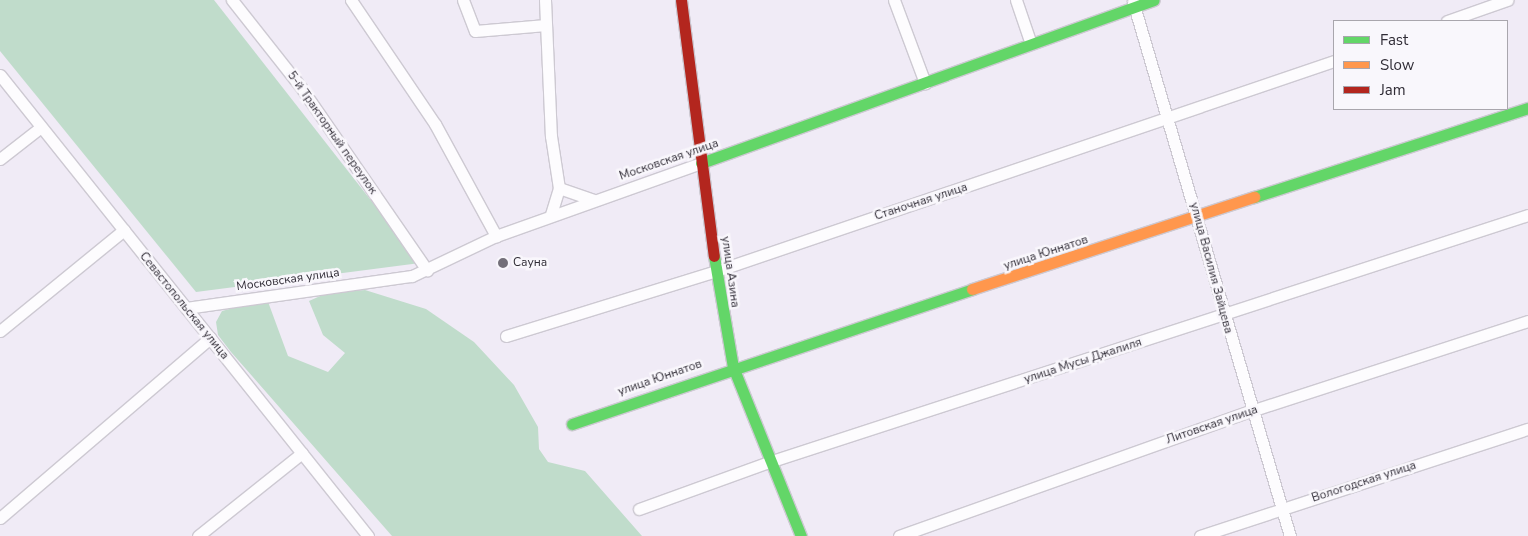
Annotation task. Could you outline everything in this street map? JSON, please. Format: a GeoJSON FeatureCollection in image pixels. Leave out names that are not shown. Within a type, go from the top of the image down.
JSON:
{"type":"FeatureCollection","features":[{"type":"Feature","properties":{"kind":"street","name":"5-й Тракторный переулок"},"geometry":{"type":"LineString","coordinates":[[232,0],[300,86],[428,270]]}},
{"type":"Feature","properties":{"kind":"street"},"geometry":{"type":"LineString","coordinates":[[351,0],[435,124],[496,236]]}},
{"type":"Feature","properties":{"kind":"street"},"geometry":{"type":"LineString","coordinates":[[463,0],[475,31],[546,25]]}},
{"type":"Feature","properties":{"kind":"street"},"geometry":{"type":"LineString","coordinates":[[545,0],[551,136],[559,188],[551,215]]}},
{"type":"Feature","properties":{"kind":"street","name":"улица Азина"},"geometry":{"type":"LineString","coordinates":[[681,0],[716,271],[733,367],[801,536]]}},
{"type":"Feature","properties":{"kind":"street"},"geometry":{"type":"LineString","coordinates":[[894,0],[925,82]]}},
{"type":"Feature","properties":{"kind":"street"},"geometry":{"type":"LineString","coordinates":[[1016,0],[1031,44]]}},
{"type":"Feature","properties":{"kind":"street","name":"Московская улица"},"geometry":{"type":"LineString","coordinates":[[186,308],[412,276],[496,236],[551,215],[1031,44],[1134,4],[1154,0]]}},
{"type":"Feature","properties":{"kind":"street"},"geometry":{"type":"LineString","coordinates":[[1450,20],[1507,0]]}},
{"type":"Feature","properties":{"kind":"street","name":"улица Василия Зайцева"},"geometry":{"type":"LineString","coordinates":[[1134,4],[1171,119],[1223,316],[1290,536]]}},
{"type":"Feature","properties":{"kind":"street","name":"Станочная улица"},"geometry":{"type":"LineString","coordinates":[[506,336],[716,271],[1171,119],[1333,61]]}},
{"type":"Feature","properties":{"kind":"street","name":"Севастопольская улица"},"geometry":{"type":"LineString","coordinates":[[0,76],[368,536]]}},
{"type":"Feature","properties":{"kind":"street","name":"улица Юннатов"},"geometry":{"type":"LineString","coordinates":[[572,424],[733,367],[1198,218],[1528,108]]}},
{"type":"Feature","properties":{"kind":"street"},"geometry":{"type":"LineString","coordinates":[[0,159],[41,127]]}},
{"type":"Feature","properties":{"kind":"street"},"geometry":{"type":"LineString","coordinates":[[559,188],[593,200]]}},
{"type":"Feature","properties":{"kind":"street","name":"улица Мусы Джалиля"},"geometry":{"type":"LineString","coordinates":[[639,509],[770,462],[1223,316],[1528,215]]}},
{"type":"Feature","properties":{"kind":"street"},"geometry":{"type":"LineString","coordinates":[[0,331],[124,230]]}},
{"type":"Feature","properties":{"kind":"street","name":"Литовская улица"},"geometry":{"type":"LineString","coordinates":[[899,536],[1251,411],[1528,321]]}},
{"type":"Feature","properties":{"kind":"street"},"geometry":{"type":"LineString","coordinates":[[0,518],[210,338]]}},
{"type":"Feature","properties":{"kind":"street","name":"Вологодская улица"},"geometry":{"type":"LineString","coordinates":[[1200,536],[1528,429]]}},
{"type":"Feature","properties":{"kind":"street"},"geometry":{"type":"LineString","coordinates":[[198,536],[302,453]]}},
{"type":"Feature","properties":{"kind":"green space"},"geometry":{"type":"Polygon","coordinates":[[[0,0],[214,0],[420,263],[196,292],[0,51],[0,0]]]}},
{"type":"Feature","properties":{"kind":"green space"},"geometry":{"type":"Polygon","coordinates":[[[365,290],[426,309],[474,342],[514,385],[538,427],[539,449],[548,462],[585,471],[642,536],[392,536],[231,352],[218,335],[216,322],[222,311],[267,299],[288,356],[328,372],[345,353],[323,335],[309,301],[327,293],[365,290]]]}},
{"type":"Feature","properties":{"kind":"traffic: fast"},"geometry":{"type":"LineString","coordinates":[[701,163],[1154,0]]}},
{"type":"Feature","properties":{"kind":"traffic: fast"},"geometry":{"type":"LineString","coordinates":[[1254,197],[1528,108]]}},
{"type":"Feature","properties":{"kind":"traffic: fast"},"geometry":{"type":"LineString","coordinates":[[714,256],[733,367],[801,536]]}},
{"type":"Feature","properties":{"kind":"traffic: fast"},"geometry":{"type":"LineString","coordinates":[[572,424],[972,289]]}},
{"type":"Feature","properties":{"kind":"traffic: slow"},"geometry":{"type":"LineString","coordinates":[[972,289],[1254,197]]}},
{"type":"Feature","properties":{"kind":"traffic: jam"},"geometry":{"type":"LineString","coordinates":[[681,0],[714,256]]}},
{"type":"Feature","properties":{"kind":"place","name":"Сауна"},"geometry":{"type":"Point","coordinates":[503,263]}}]}
